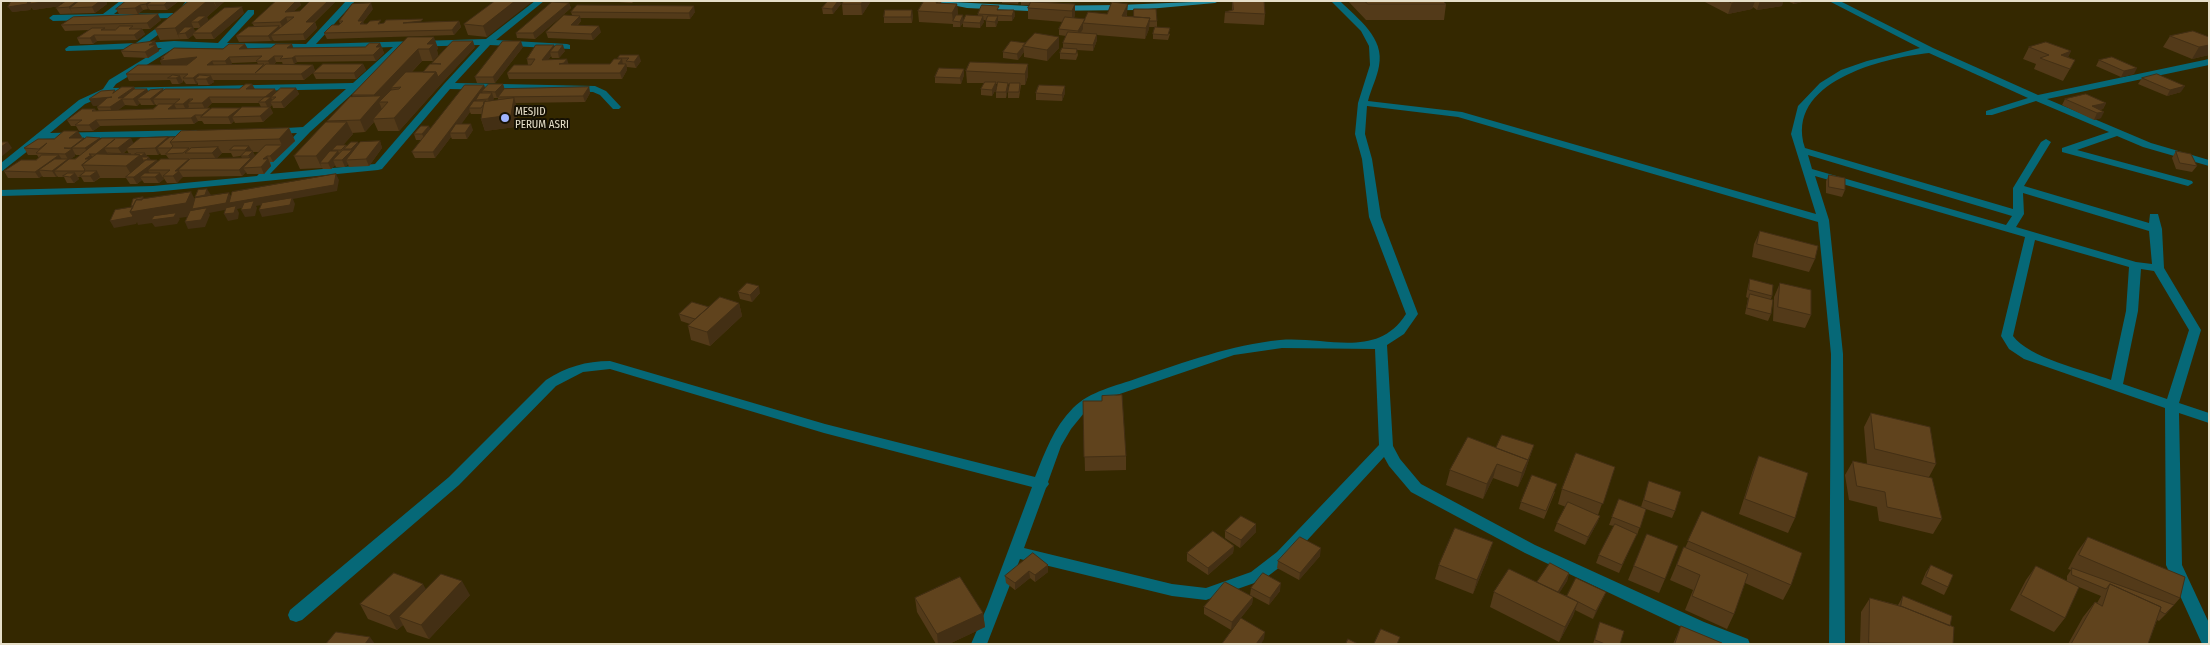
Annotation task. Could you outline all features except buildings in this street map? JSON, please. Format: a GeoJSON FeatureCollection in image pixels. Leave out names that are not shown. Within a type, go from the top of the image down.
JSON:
{"type":"FeatureCollection","features":[{"type":"Feature","properties":{"kind":"street"},"geometry":{"type":"LineString","coordinates":[[107,15],[126,1]]}},
{"type":"Feature","properties":{"kind":"street"},"geometry":{"type":"LineString","coordinates":[[139,45],[178,15],[190,1]]}},
{"type":"Feature","properties":{"kind":"street"},"geometry":{"type":"LineString","coordinates":[[308,46],[351,1]]}},
{"type":"Feature","properties":{"kind":"street"},"geometry":{"type":"LineString","coordinates":[[938,1],[970,6],[1015,8],[1216,1]]}},
{"type":"Feature","properties":{"kind":"street"},"geometry":{"type":"LineString","coordinates":[[979,644],[1042,484],[1054,446],[1066,426],[1079,410],[1100,396],[1233,352],[1282,344],[1359,346],[1381,344],[1400,333],[1412,314],[1375,218],[1367,160],[1360,134],[1363,103],[1368,83],[1375,68],[1374,45],[1361,26],[1335,1]]}},
{"type":"Feature","properties":{"kind":"street"},"geometry":{"type":"LineString","coordinates":[[1832,1],[1930,50],[2116,133],[2146,145],[2209,163]]}},
{"type":"Feature","properties":{"kind":"street"},"geometry":{"type":"LineString","coordinates":[[1,193],[153,189],[378,167],[447,86],[488,42],[539,4]]}},
{"type":"Feature","properties":{"kind":"street"},"geometry":{"type":"LineString","coordinates":[[220,46],[251,12]]}},
{"type":"Feature","properties":{"kind":"street"},"geometry":{"type":"LineString","coordinates":[[53,18],[107,15],[178,15]]}},
{"type":"Feature","properties":{"kind":"street"},"geometry":{"type":"LineString","coordinates":[[69,49],[174,44],[308,46],[488,42],[568,47]]}},
{"type":"Feature","properties":{"kind":"street"},"geometry":{"type":"LineString","coordinates":[[107,91],[112,82],[123,74],[174,44]]}},
{"type":"Feature","properties":{"kind":"street"},"geometry":{"type":"LineString","coordinates":[[259,180],[306,130],[402,45]]}},
{"type":"Feature","properties":{"kind":"street"},"geometry":{"type":"LineString","coordinates":[[1837,644],[1837,354],[1824,220],[1796,134],[1802,106],[1822,85],[1844,72],[1870,63],[1912,52],[1930,50]]}},
{"type":"Feature","properties":{"kind":"street"},"geometry":{"type":"LineString","coordinates":[[1989,113],[2037,98],[2209,62]]}},
{"type":"Feature","properties":{"kind":"street"},"geometry":{"type":"LineString","coordinates":[[1,169],[82,102],[107,91],[354,86]]}},
{"type":"Feature","properties":{"kind":"street"},"geometry":{"type":"LineString","coordinates":[[447,86],[576,87],[595,89],[603,93],[616,107]]}},
{"type":"Feature","properties":{"kind":"street"},"geometry":{"type":"LineString","coordinates":[[1363,103],[1459,114],[1824,220]]}},
{"type":"Feature","properties":{"kind":"street"},"geometry":{"type":"LineString","coordinates":[[267,131],[306,130]]}},
{"type":"Feature","properties":{"kind":"street"},"geometry":{"type":"LineString","coordinates":[[40,136],[208,132]]}},
{"type":"Feature","properties":{"kind":"street"},"geometry":{"type":"LineString","coordinates":[[2116,133],[2066,150],[2188,183]]}},
{"type":"Feature","properties":{"kind":"street"},"geometry":{"type":"LineString","coordinates":[[2010,229],[2018,214],[2018,188],[2046,142]]}},
{"type":"Feature","properties":{"kind":"street"},"geometry":{"type":"LineString","coordinates":[[1802,150],[2018,214]]}},
{"type":"Feature","properties":{"kind":"street"},"geometry":{"type":"LineString","coordinates":[[1807,171],[2136,265],[2158,268]]}},
{"type":"Feature","properties":{"kind":"street"},"geometry":{"type":"LineString","coordinates":[[2018,188],[2156,229]]}},
{"type":"Feature","properties":{"kind":"street"},"geometry":{"type":"LineString","coordinates":[[2154,216],[2158,268],[2194,330],[2172,404],[2174,565],[2209,642]]}},
{"type":"Feature","properties":{"kind":"street"},"geometry":{"type":"LineString","coordinates":[[2031,234],[2007,336],[2014,346],[2029,356],[2209,418]]}},
{"type":"Feature","properties":{"kind":"street"},"geometry":{"type":"LineString","coordinates":[[2116,386],[2136,294],[2136,265]]}},
{"type":"Feature","properties":{"kind":"street"},"geometry":{"type":"LineString","coordinates":[[1381,344],[1386,446],[1394,462],[1416,488],[1440,503],[1530,550],[1698,627],[1742,644]]}},
{"type":"Feature","properties":{"kind":"street"},"geometry":{"type":"LineString","coordinates":[[296,615],[454,481],[551,383],[566,372],[581,367],[610,366],[824,428],[1042,484]]}},
{"type":"Feature","properties":{"kind":"street"},"geometry":{"type":"LineString","coordinates":[[1016,552],[1172,590],[1206,594],[1257,576],[1283,556],[1386,446]]}},
{"type":"Feature","properties":{"kind":"place","name":"MESJID PERUM ASRI"},"geometry":{"type":"Point","coordinates":[505,118]}}]}
